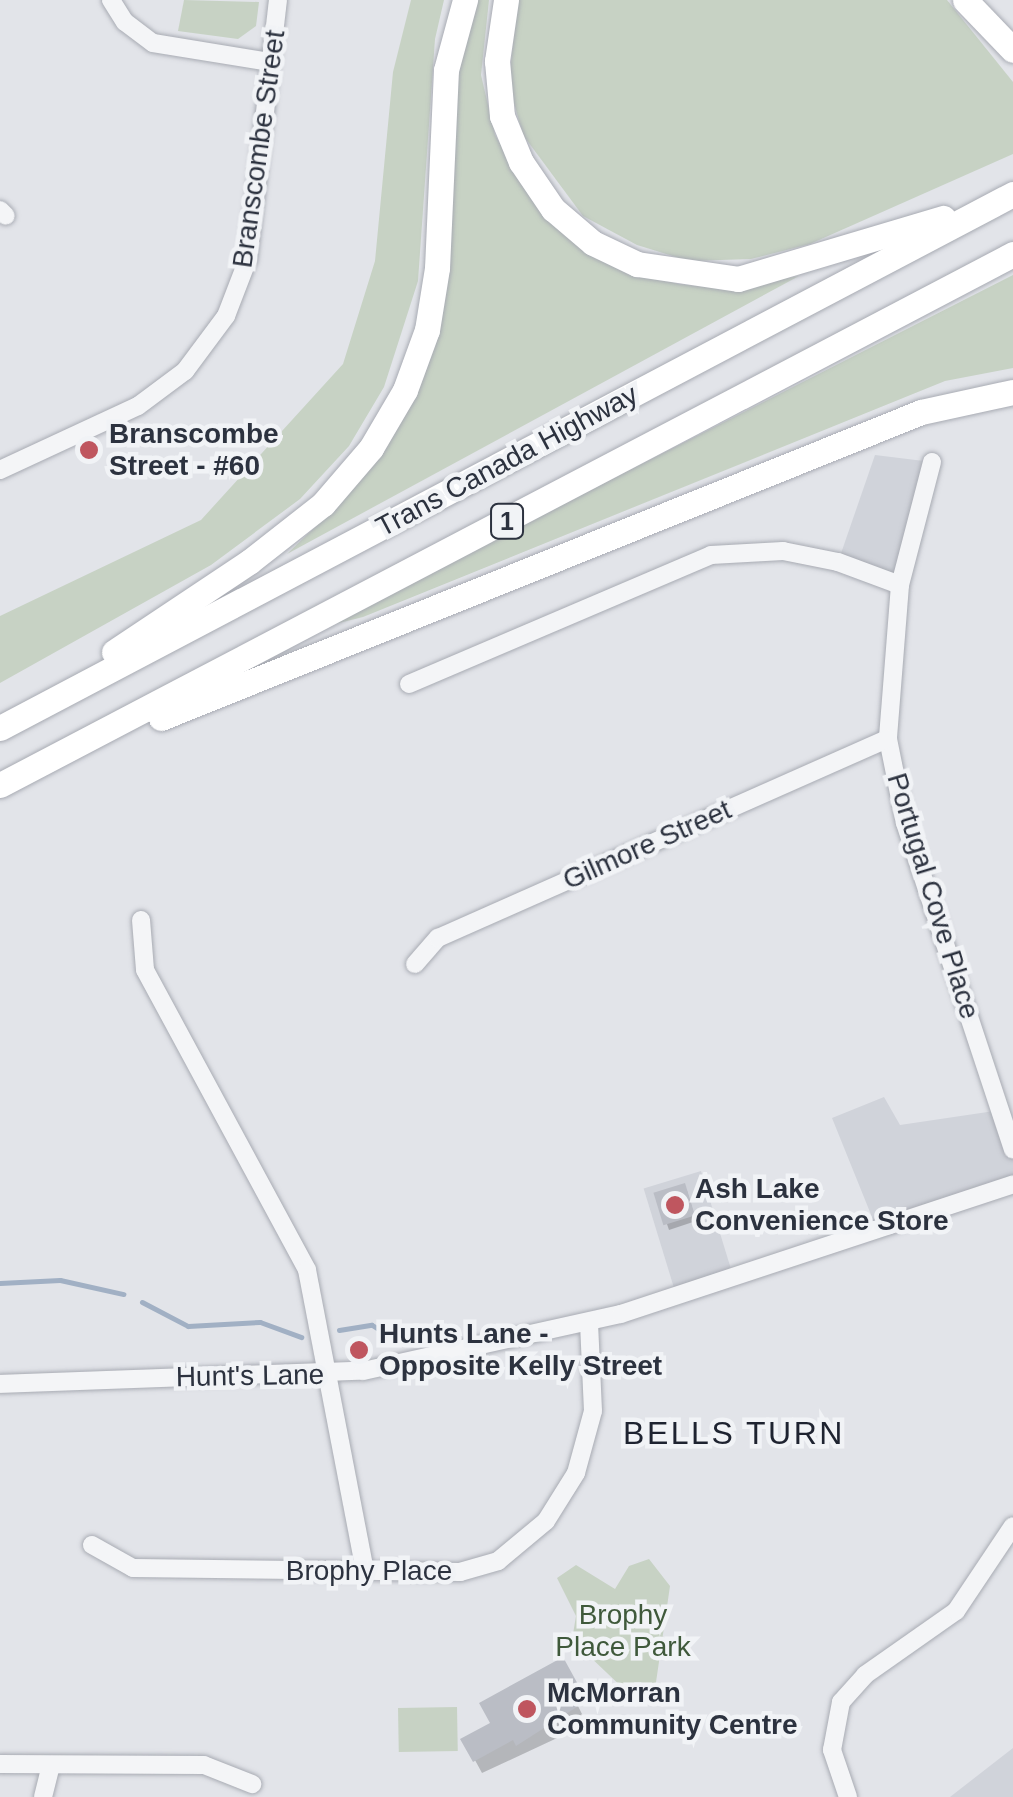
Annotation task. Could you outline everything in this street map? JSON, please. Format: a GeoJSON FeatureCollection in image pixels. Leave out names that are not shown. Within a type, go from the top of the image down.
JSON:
{"type":"FeatureCollection","features":[{"type":"Feature","properties":{"kind":"highway"},"geometry":{"type":"LineString","coordinates":[[0,727],[249,562],[322,504],[371,448],[405,390],[427,330],[438,268],[446,70],[466,0]]}},
{"type":"Feature","properties":{"kind":"highway"},"geometry":{"type":"LineString","coordinates":[[506,0],[498,61],[502,116],[520,162],[553,209],[593,242],[637,264],[738,279],[1011,195]]}},
{"type":"Feature","properties":{"kind":"highway"},"geometry":{"type":"LineString","coordinates":[[965,0],[1013,50]]}},
{"type":"Feature","properties":{"kind":"highway","name":"Trans Canada Highway"},"geometry":{"type":"LineString","coordinates":[[0,727],[1011,195]]}},
{"type":"Feature","properties":{"kind":"highway","name":"Trans Canada Highway"},"geometry":{"type":"LineString","coordinates":[[9,780],[1013,254]]}},
{"type":"Feature","properties":{"kind":"highway"},"geometry":{"type":"LineString","coordinates":[[9,780],[920,412],[1013,392]]}},
{"type":"Feature","properties":{"kind":"street"},"geometry":{"type":"LineString","coordinates":[[111,0],[125,22],[153,43],[270,62]]}},
{"type":"Feature","properties":{"kind":"street","name":"Branscombe Street"},"geometry":{"type":"LineString","coordinates":[[0,470],[138,406],[185,370],[214,336],[248,258],[278,0]]}},
{"type":"Feature","properties":{"kind":"street","name":"Portugal Cove Place"},"geometry":{"type":"LineString","coordinates":[[932,462],[900,585],[888,739],[904,823],[1013,1150]]}},
{"type":"Feature","properties":{"kind":"street"},"geometry":{"type":"LineString","coordinates":[[409,684],[712,555],[784,552],[838,562],[900,585]]}},
{"type":"Feature","properties":{"kind":"street","name":"Gilmore Street"},"geometry":{"type":"LineString","coordinates":[[415,964],[438,938],[888,739]]}},
{"type":"Feature","properties":{"kind":"street"},"geometry":{"type":"LineString","coordinates":[[141,920],[145,970],[307,1270],[365,1570]]}},
{"type":"Feature","properties":{"kind":"street","name":"Hunt's Lane"},"geometry":{"type":"LineString","coordinates":[[0,1384],[328,1376],[589,1323],[1013,1184]]}},
{"type":"Feature","properties":{"kind":"street","name":"Brophy Place"},"geometry":{"type":"LineString","coordinates":[[92,1545],[132,1568],[476,1569],[528,1541],[568,1492],[590,1430],[589,1323]]}},
{"type":"Feature","properties":{"kind":"street"},"geometry":{"type":"LineString","coordinates":[[848,1797],[832,1750],[840,1702],[850,1687],[965,1602],[1013,1526]]}},
{"type":"Feature","properties":{"kind":"street"},"geometry":{"type":"LineString","coordinates":[[0,1764],[204,1765],[252,1784]]}},
{"type":"Feature","properties":{"kind":"street"},"geometry":{"type":"LineString","coordinates":[[43,1797],[50,1765]]}},
{"type":"Feature","properties":{"kind":"shaded area"},"geometry":{"type":"Polygon","coordinates":[[[875,455],[932,462],[900,585],[838,562],[875,455]]]}},
{"type":"Feature","properties":{"kind":"shaded area"},"geometry":{"type":"Polygon","coordinates":[[[884,1097],[900,1125],[1001,1110],[1013,1149],[1013,1184],[876,1227],[832,1118],[884,1097]]]}},
{"type":"Feature","properties":{"kind":"shaded area"},"geometry":{"type":"Polygon","coordinates":[[[701,1171],[733,1276],[676,1294],[644,1189],[701,1171]]]}},
{"type":"Feature","properties":{"kind":"shaded area"},"geometry":{"type":"Polygon","coordinates":[[[1013,1748],[1013,1797],[950,1797],[1013,1748]]]}},
{"type":"Feature","properties":{"kind":"green space"},"geometry":{"type":"Polygon","coordinates":[[[184,0],[259,2],[256,26],[238,39],[178,31],[184,0]]]}},
{"type":"Feature","properties":{"kind":"green space"},"geometry":{"type":"Polygon","coordinates":[[[411,0],[444,0],[435,39],[418,281],[384,387],[349,446],[300,499],[211,565],[0,683],[0,616],[201,520],[343,364],[375,261],[393,72],[411,0]]]}},
{"type":"Feature","properties":{"kind":"green space"},"geometry":{"type":"Polygon","coordinates":[[[471,0],[489,0],[481,75],[495,135],[535,203],[632,269],[678,284],[726,289],[799,276],[287,554],[334,509],[405,411],[471,0]]]}},
{"type":"Feature","properties":{"kind":"green space"},"geometry":{"type":"Polygon","coordinates":[[[517,0],[947,0],[1013,82],[1013,154],[810,244],[751,259],[689,261],[637,245],[583,216],[523,135],[509,85],[517,0]]]}},
{"type":"Feature","properties":{"kind":"green space"},"geometry":{"type":"Polygon","coordinates":[[[1013,275],[1013,368],[945,381],[363,617],[319,628],[1013,275]]]}},
{"type":"Feature","properties":{"kind":"green space","name":"Brophy Place Park"},"geometry":{"type":"Polygon","coordinates":[[[649,1559],[670,1586],[654,1696],[626,1691],[587,1654],[570,1652],[576,1616],[557,1578],[576,1565],[615,1589],[629,1566],[649,1559]]]}},
{"type":"Feature","properties":{"kind":"green space"},"geometry":{"type":"Polygon","coordinates":[[[457,1707],[458,1751],[399,1752],[398,1708],[457,1707]]]}},
{"type":"Feature","properties":{"kind":"building","name":"Ash Lake Convenience Store"},"geometry":{"type":"Polygon","coordinates":[[[685,1183],[695,1216],[663,1225],[653,1193],[685,1183]]]}},
{"type":"Feature","properties":{"kind":"building","name":"McMorran Community Centre"},"geometry":{"type":"Polygon","coordinates":[[[563,1657],[580,1688],[572,1692],[580,1705],[516,1746],[513,1740],[473,1762],[460,1739],[490,1723],[479,1703],[563,1657]]]}},
{"type":"Feature","properties":{"kind":"waterway"},"geometry":{"type":"LineString","coordinates":[[0,1283],[60,1280],[123,1294]]}},
{"type":"Feature","properties":{"kind":"waterway"},"geometry":{"type":"LineString","coordinates":[[142,1302],[188,1326],[260,1322],[301,1337]]}},
{"type":"Feature","properties":{"kind":"waterway"},"geometry":{"type":"LineString","coordinates":[[339,1330],[372,1325],[401,1343]]}},
{"type":"Feature","properties":{"kind":"place","name":"Branscombe Street - #60"},"geometry":{"type":"Point","coordinates":[89,450]}},
{"type":"Feature","properties":{"kind":"place","name":"Ash Lake Convenience Store"},"geometry":{"type":"Point","coordinates":[675,1205]}},
{"type":"Feature","properties":{"kind":"place","name":"Hunts Lane - Opposite Kelly Street"},"geometry":{"type":"Point","coordinates":[359,1350]}},
{"type":"Feature","properties":{"kind":"place","name":"McMorran Community Centre"},"geometry":{"type":"Point","coordinates":[527,1709]}},
{"type":"Feature","properties":{"kind":"district","name":"BELLS TURN"},"geometry":{"type":"Point","coordinates":[734,1433]}}]}
